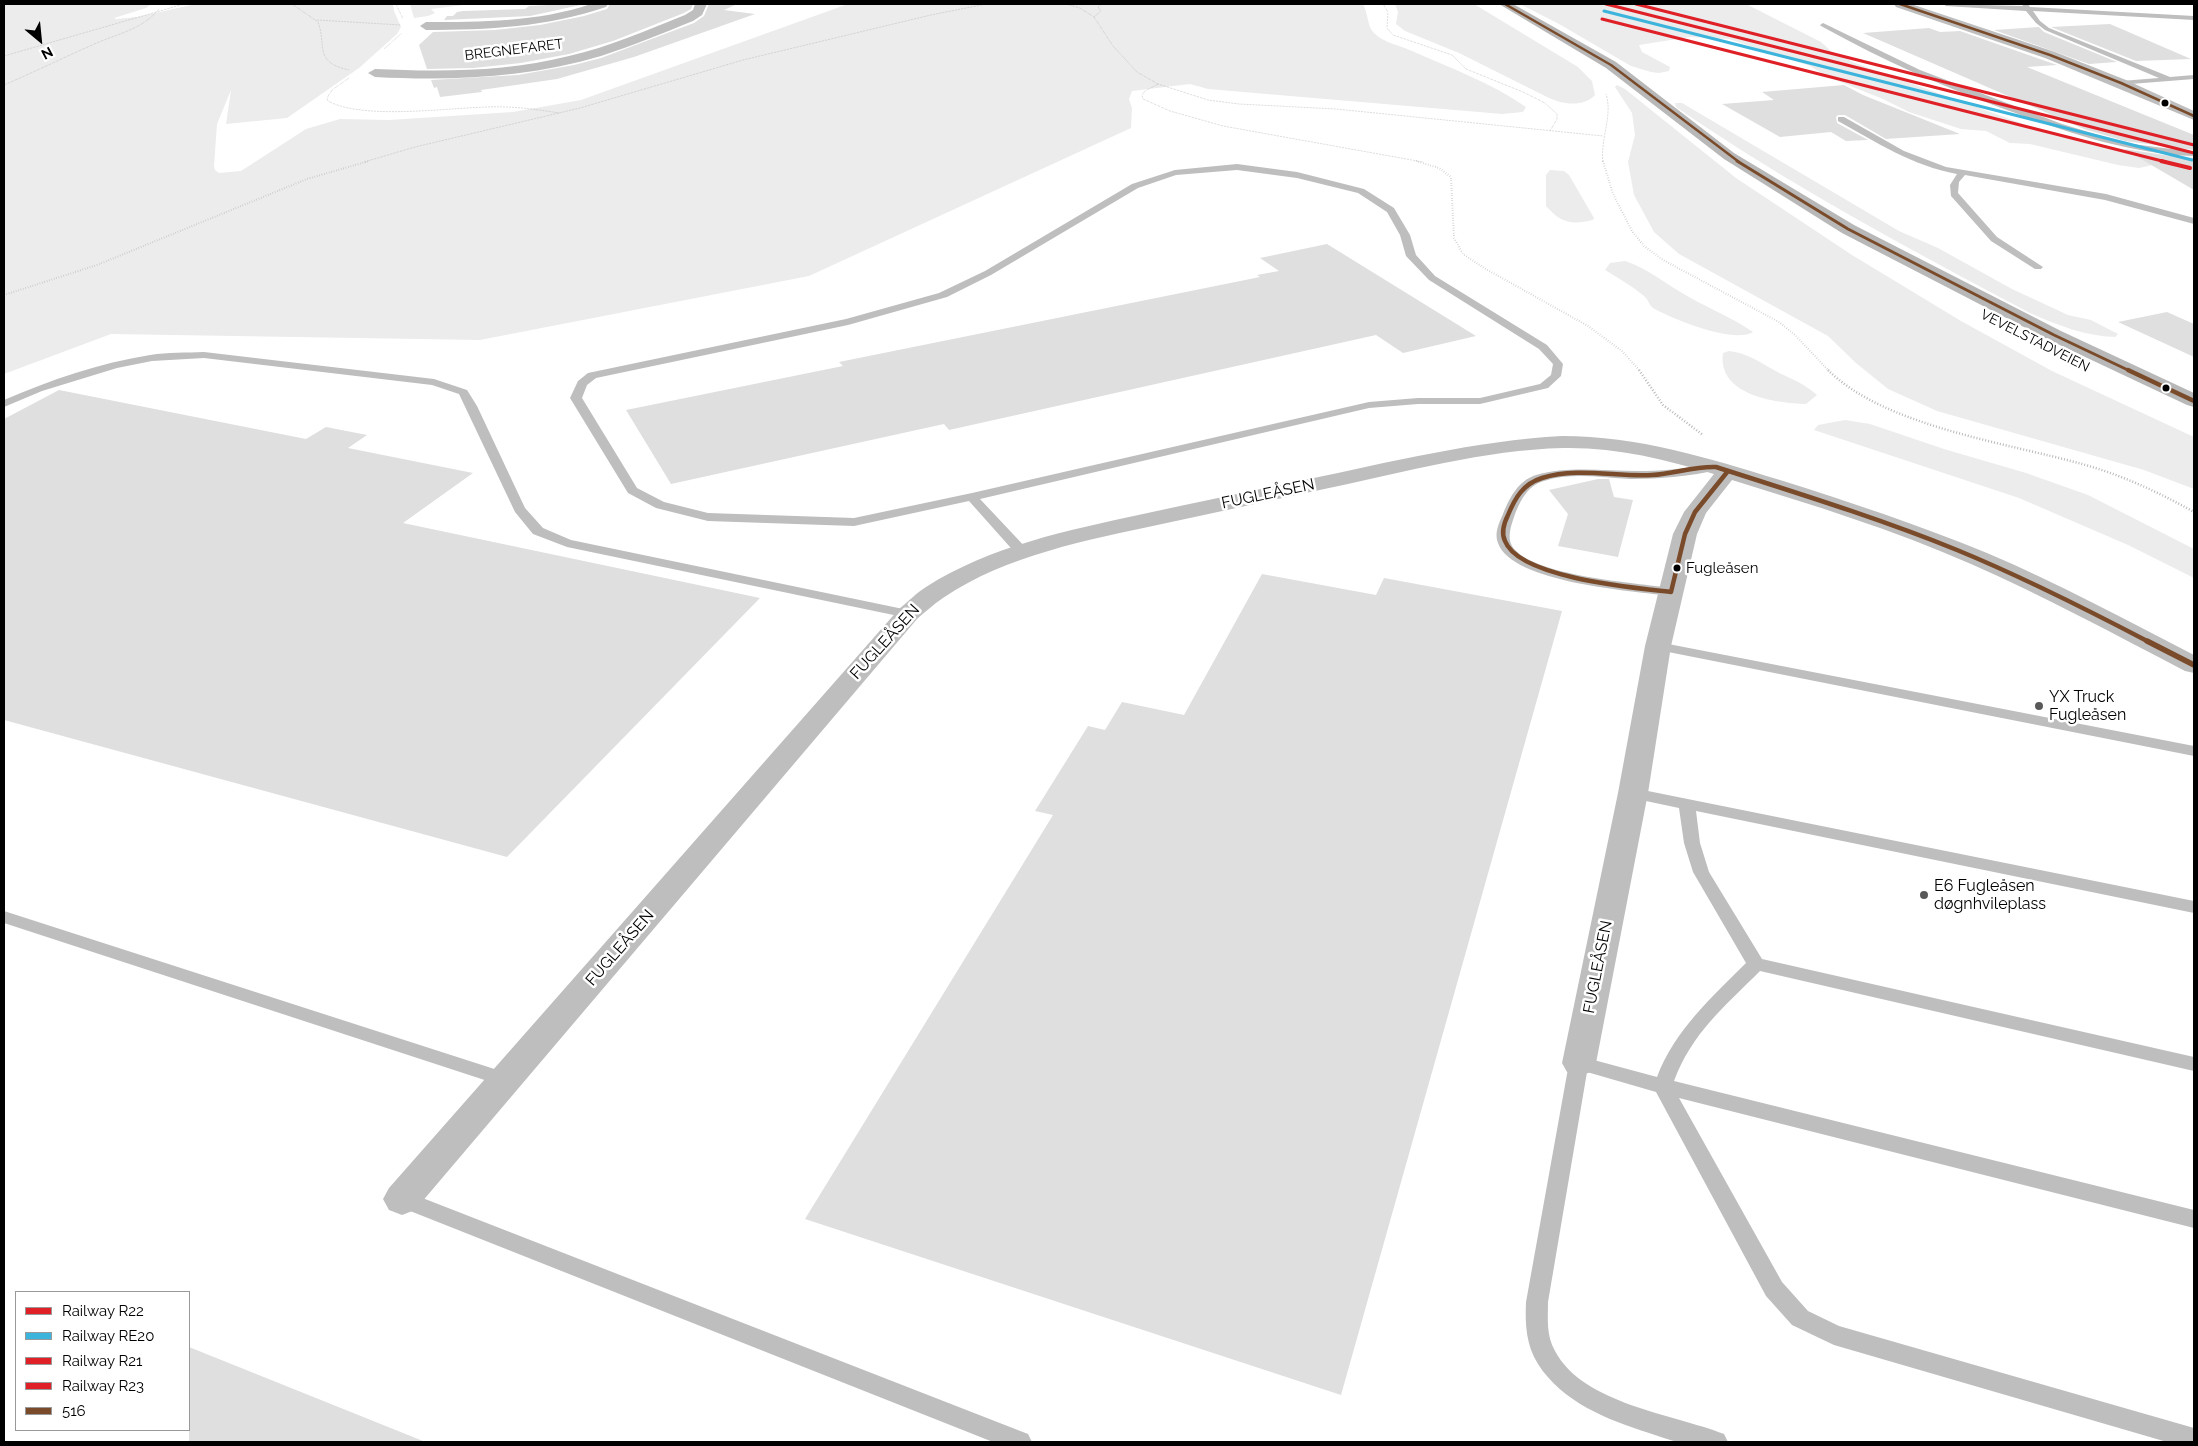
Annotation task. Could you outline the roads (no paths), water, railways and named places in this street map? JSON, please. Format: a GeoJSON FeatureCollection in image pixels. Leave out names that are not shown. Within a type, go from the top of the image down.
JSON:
{"type":"FeatureCollection","features":[{"type":"Feature","properties":{"kind":"main road","name":"VEVELSTADVEIEN"},"geometry":{"type":"LineString","coordinates":[[1505,4],[1610,65],[1689,127],[1751,171],[1884,249],[2062,338],[2194,401]]}},
{"type":"Feature","properties":{"kind":"main road","name":"VEVELSTADVEIEN"},"geometry":{"type":"LineString","coordinates":[[1884,249],[1914,273],[1993,319],[2194,419]]}},
{"type":"Feature","properties":{"kind":"street","name":"BREGNEFARET"},"geometry":{"type":"LineString","coordinates":[[426,26],[486,26],[534,22],[578,13],[602,4]]}},
{"type":"Feature","properties":{"kind":"street","name":"BREGNEFARET"},"geometry":{"type":"LineString","coordinates":[[375,74],[418,75],[482,72],[560,62],[595,53],[689,18],[698,12],[701,4]]}},
{"type":"Feature","properties":{"kind":"street"},"geometry":{"type":"LineString","coordinates":[[1900,4],[2035,50],[2121,83],[2194,116]]}},
{"type":"Feature","properties":{"kind":"street","name":"FUGLEÅSEN"},"geometry":{"type":"LineString","coordinates":[[402,1199],[908,614],[922,600],[956,579],[998,561],[1023,553],[1082,536],[1200,508],[1436,460],[1526,445],[1564,442],[1635,446],[1666,452],[1887,522],[1971,555],[2030,582],[2194,665]]}},
{"type":"Feature","properties":{"kind":"street","name":"FUGLEÅSEN"},"geometry":{"type":"LineString","coordinates":[[1579,1063],[1633,792],[1658,646],[1685,534],[1695,512],[1721,469]]}},
{"type":"Feature","properties":{"kind":"lane"},"geometry":{"type":"LineString","coordinates":[[1946,4],[2027,6],[2194,18]]}},
{"type":"Feature","properties":{"kind":"lane"},"geometry":{"type":"LineString","coordinates":[[2027,6],[2038,22],[2048,30],[2169,79]]}},
{"type":"Feature","properties":{"kind":"lane"},"geometry":{"type":"LineString","coordinates":[[1823,26],[1895,63],[1939,82],[2076,132],[2140,149],[2194,154]]}},
{"type":"Feature","properties":{"kind":"lane"},"geometry":{"type":"LineString","coordinates":[[2121,83],[2194,77]]}},
{"type":"Feature","properties":{"kind":"lane"},"geometry":{"type":"LineString","coordinates":[[1841,119],[1901,153],[1944,169],[2098,195],[2194,221]]}},
{"type":"Feature","properties":{"kind":"lane"},"geometry":{"type":"LineString","coordinates":[[1237,167],[1297,175],[1361,191],[1391,210],[1405,235],[1411,256],[1432,278],[1543,347],[1558,364],[1556,376],[1544,386],[1480,401],[1418,401],[1369,405],[972,497],[854,522],[708,517],[660,505],[632,490],[576,398],[582,383],[592,376],[848,322],[943,294],[988,273],[1135,186],[1175,173],[1237,167]]}},
{"type":"Feature","properties":{"kind":"lane"},"geometry":{"type":"LineString","coordinates":[[1962,173],[1955,180],[1953,186],[1954,194],[1994,239],[2038,267]]}},
{"type":"Feature","properties":{"kind":"lane"},"geometry":{"type":"LineString","coordinates":[[4,404],[38,389],[115,365],[152,358],[204,354],[434,382],[463,392],[519,509],[538,531],[567,543],[908,614]]}},
{"type":"Feature","properties":{"kind":"lane"},"geometry":{"type":"LineString","coordinates":[[1671,592],[1579,578],[1533,567],[1519,559],[1508,550],[1502,530],[1514,499],[1522,488],[1540,478],[1567,473],[1648,475],[1721,469]]}},
{"type":"Feature","properties":{"kind":"lane"},"geometry":{"type":"LineString","coordinates":[[972,497],[1023,553]]}},
{"type":"Feature","properties":{"kind":"lane"},"geometry":{"type":"LineString","coordinates":[[1658,646],[2194,751]]}},
{"type":"Feature","properties":{"kind":"lane"},"geometry":{"type":"LineString","coordinates":[[1633,792],[2194,907]]}},
{"type":"Feature","properties":{"kind":"lane"},"geometry":{"type":"LineString","coordinates":[[1686,804],[1692,843],[1702,872],[1756,964],[2194,1064]]}},
{"type":"Feature","properties":{"kind":"lane"},"geometry":{"type":"LineString","coordinates":[[4,917],[506,1080]]}},
{"type":"Feature","properties":{"kind":"lane"},"geometry":{"type":"LineString","coordinates":[[1756,964],[1699,1021],[1674,1057],[1664,1086],[1774,1289],[1800,1318],[1834,1336],[2194,1439]]}},
{"type":"Feature","properties":{"kind":"lane"},"geometry":{"type":"LineString","coordinates":[[1716,1442],[1611,1408],[1584,1396],[1563,1379],[1547,1359],[1537,1333],[1537,1302],[1579,1063],[2194,1219]]}},
{"type":"Feature","properties":{"kind":"lane"},"geometry":{"type":"LineString","coordinates":[[402,1199],[1020,1442]]}},
{"type":"Feature","properties":{"kind":"rail line","name":"R22"},"geometry":{"type":"LineString","coordinates":[[1606,4],[2194,153]]}},
{"type":"Feature","properties":{"kind":"rail line","name":"R21"},"geometry":{"type":"LineString","coordinates":[[1636,4],[2194,145]]}},
{"type":"Feature","properties":{"kind":"rail line","name":"RE20"},"geometry":{"type":"LineString","coordinates":[[1604,11],[2192,160]]}},
{"type":"Feature","properties":{"kind":"rail line","name":"R23"},"geometry":{"type":"LineString","coordinates":[[1602,19],[2190,168]]}},
{"type":"Feature","properties":{"kind":"place","name":"Fugleåsen"},"geometry":{"type":"Point","coordinates":[1677,568]}},
{"type":"Feature","properties":{"kind":"place","name":"YX Truck Fugleåsen"},"geometry":{"type":"Point","coordinates":[2039,706]}},
{"type":"Feature","properties":{"kind":"place","name":"E6 Fugleåsen døgnhvileplass"},"geometry":{"type":"Point","coordinates":[1924,895]}}]}
